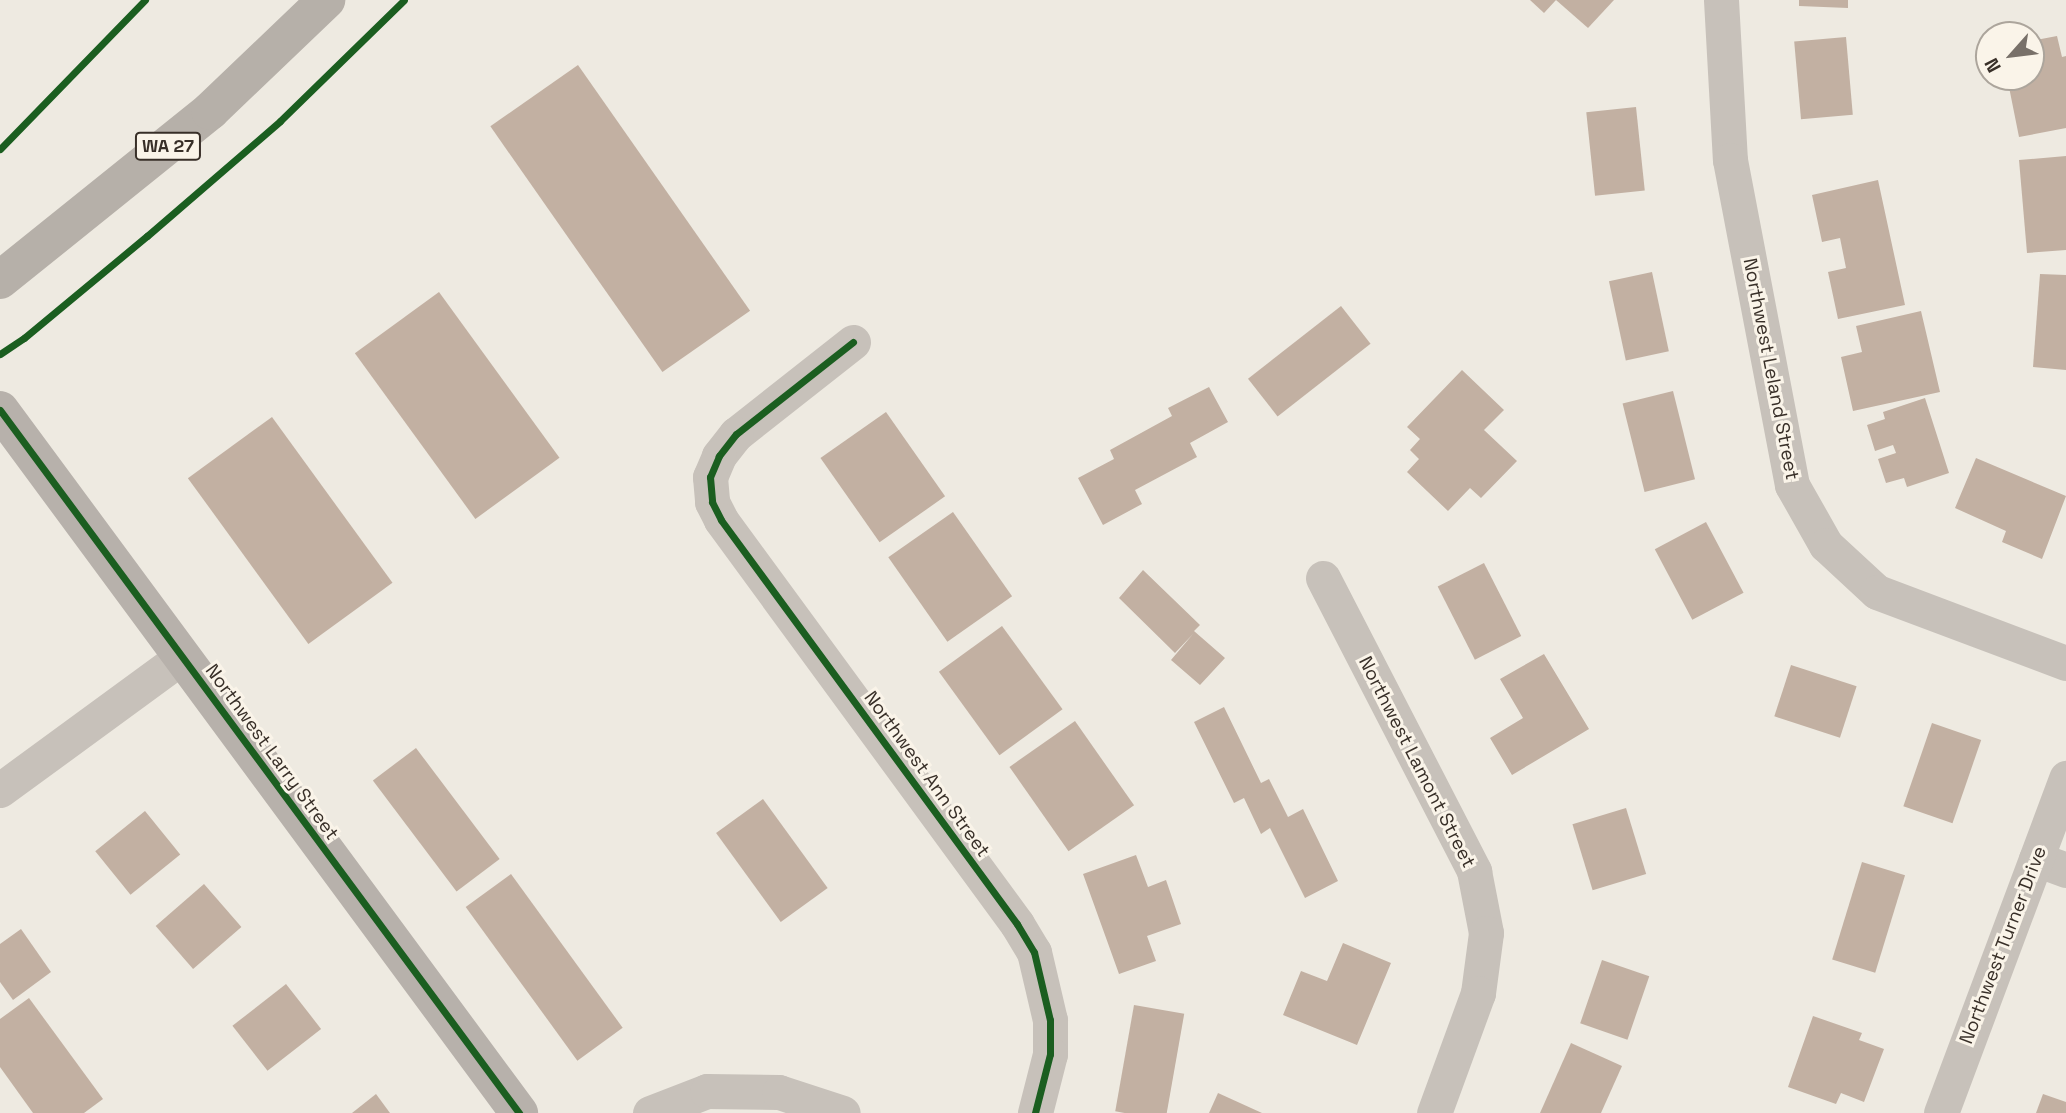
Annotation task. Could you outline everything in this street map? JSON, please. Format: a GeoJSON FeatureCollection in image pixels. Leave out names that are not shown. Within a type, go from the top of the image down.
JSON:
{"type":"FeatureCollection","features":[{"type":"Feature","properties":{"kind":"main road","name":"WA 27"},"geometry":{"type":"LineString","coordinates":[[0,279],[210,111],[326,0]]}},
{"type":"Feature","properties":{"kind":"street","name":"Northwest Leland Street"},"geometry":{"type":"LineString","coordinates":[[1721,0],[1730,160],[1792,485],[1826,545],[1877,592],[2066,663]]}},
{"type":"Feature","properties":{"kind":"street","name":"Northwest Ann Street"},"geometry":{"type":"LineString","coordinates":[[853,342],[736,434],[719,456],[710,477],[712,502],[721,520],[1017,924],[1034,952],[1051,1020],[1050,1054],[1035,1113]]}},
{"type":"Feature","properties":{"kind":"street","name":"Northwest Larry Street"},"geometry":{"type":"LineString","coordinates":[[0,410],[519,1113]]}},
{"type":"Feature","properties":{"kind":"street","name":"Northwest Lamont Street"},"geometry":{"type":"LineString","coordinates":[[1322,578],[1474,871],[1486,933],[1478,993],[1434,1113]]}},
{"type":"Feature","properties":{"kind":"street"},"geometry":{"type":"LineString","coordinates":[[0,790],[182,657]]}},
{"type":"Feature","properties":{"kind":"street","name":"Northwest Turner Drive"},"geometry":{"type":"LineString","coordinates":[[1941,1113],[2051,864],[2066,778]]}},
{"type":"Feature","properties":{"kind":"street"},"geometry":{"type":"LineString","coordinates":[[650,1113],[707,1091],[779,1092],[843,1113]]}},
{"type":"Feature","properties":{"kind":"building"},"geometry":{"type":"Polygon","coordinates":[[[1530,0],[1556,0],[1544,13],[1530,0]]]}},
{"type":"Feature","properties":{"kind":"building"},"geometry":{"type":"Polygon","coordinates":[[[1556,0],[1614,0],[1588,28],[1556,0]]]}},
{"type":"Feature","properties":{"kind":"building"},"geometry":{"type":"Polygon","coordinates":[[[1799,0],[1848,0],[1848,8],[1799,6],[1799,0]]]}},
{"type":"Feature","properties":{"kind":"building"},"geometry":{"type":"Polygon","coordinates":[[[2057,36],[2062,57],[2066,56],[2066,128],[2019,137],[2010,91],[2045,91],[2045,38],[2057,36]]]}},
{"type":"Feature","properties":{"kind":"building"},"geometry":{"type":"Polygon","coordinates":[[[1846,37],[1853,115],[1801,119],[1794,42],[1846,37]]]}},
{"type":"Feature","properties":{"kind":"building"},"geometry":{"type":"Polygon","coordinates":[[[578,65],[750,311],[662,372],[490,126],[578,65]]]}},
{"type":"Feature","properties":{"kind":"building"},"geometry":{"type":"Polygon","coordinates":[[[1636,107],[1645,191],[1595,196],[1586,112],[1636,107]]]}},
{"type":"Feature","properties":{"kind":"building"},"geometry":{"type":"Polygon","coordinates":[[[2066,156],[2066,250],[2027,253],[2019,160],[2066,156]]]}},
{"type":"Feature","properties":{"kind":"building"},"geometry":{"type":"Polygon","coordinates":[[[1878,180],[1905,305],[1838,319],[1828,272],[1846,268],[1840,238],[1822,242],[1812,195],[1878,180]]]}},
{"type":"Feature","properties":{"kind":"building"},"geometry":{"type":"Polygon","coordinates":[[[1652,272],[1669,351],[1626,360],[1609,281],[1652,272]]]}},
{"type":"Feature","properties":{"kind":"building"},"geometry":{"type":"Polygon","coordinates":[[[2040,274],[2066,275],[2066,370],[2033,367],[2040,274]]]}},
{"type":"Feature","properties":{"kind":"building"},"geometry":{"type":"Polygon","coordinates":[[[439,292],[559,458],[475,519],[355,353],[439,292]]]}},
{"type":"Feature","properties":{"kind":"building"},"geometry":{"type":"Polygon","coordinates":[[[1341,306],[1371,344],[1278,416],[1248,379],[1341,306]]]}},
{"type":"Feature","properties":{"kind":"building"},"geometry":{"type":"Polygon","coordinates":[[[1921,311],[1940,392],[1853,411],[1841,357],[1862,352],[1856,326],[1921,311]]]}},
{"type":"Feature","properties":{"kind":"building"},"geometry":{"type":"Polygon","coordinates":[[[1462,370],[1504,410],[1484,430],[1517,461],[1481,498],[1470,488],[1448,511],[1407,472],[1419,459],[1410,450],[1420,439],[1407,427],[1462,370]]]}},
{"type":"Feature","properties":{"kind":"building"},"geometry":{"type":"Polygon","coordinates":[[[1209,387],[1228,422],[1190,443],[1197,457],[1135,490],[1142,504],[1103,525],[1078,478],[1114,459],[1110,450],[1172,416],[1168,408],[1209,387]]]}},
{"type":"Feature","properties":{"kind":"building"},"geometry":{"type":"Polygon","coordinates":[[[1673,391],[1695,479],[1645,492],[1623,404],[1673,391]]]}},
{"type":"Feature","properties":{"kind":"building"},"geometry":{"type":"Polygon","coordinates":[[[1925,398],[1949,473],[1907,487],[1904,478],[1886,483],[1878,459],[1896,453],[1893,445],[1875,451],[1867,425],[1885,419],[1883,412],[1925,398]]]}},
{"type":"Feature","properties":{"kind":"building"},"geometry":{"type":"Polygon","coordinates":[[[886,412],[945,496],[880,542],[820,458],[886,412]]]}},
{"type":"Feature","properties":{"kind":"building"},"geometry":{"type":"Polygon","coordinates":[[[272,417],[392,583],[308,644],[188,478],[272,417]]]}},
{"type":"Feature","properties":{"kind":"building"},"geometry":{"type":"Polygon","coordinates":[[[1976,458],[2066,496],[2042,559],[2002,542],[2006,531],[1955,508],[1976,458]]]}},
{"type":"Feature","properties":{"kind":"building"},"geometry":{"type":"Polygon","coordinates":[[[953,512],[1012,596],[947,642],[888,557],[953,512]]]}},
{"type":"Feature","properties":{"kind":"building"},"geometry":{"type":"Polygon","coordinates":[[[1706,522],[1744,593],[1692,620],[1655,549],[1706,522]]]}},
{"type":"Feature","properties":{"kind":"building"},"geometry":{"type":"Polygon","coordinates":[[[1484,563],[1521,636],[1475,660],[1438,587],[1484,563]]]}},
{"type":"Feature","properties":{"kind":"building"},"geometry":{"type":"Polygon","coordinates":[[[1143,570],[1200,625],[1194,631],[1225,658],[1200,685],[1171,660],[1193,634],[1175,653],[1119,598],[1143,570]]]}},
{"type":"Feature","properties":{"kind":"building"},"geometry":{"type":"Polygon","coordinates":[[[1002,626],[1063,709],[999,755],[939,672],[1002,626]]]}},
{"type":"Feature","properties":{"kind":"building"},"geometry":{"type":"Polygon","coordinates":[[[1544,654],[1589,729],[1512,775],[1490,738],[1523,718],[1500,679],[1544,654]]]}},
{"type":"Feature","properties":{"kind":"building"},"geometry":{"type":"Polygon","coordinates":[[[1791,665],[1857,686],[1840,738],[1774,716],[1791,665]]]}},
{"type":"Feature","properties":{"kind":"building"},"geometry":{"type":"Polygon","coordinates":[[[1224,707],[1261,783],[1269,779],[1288,817],[1303,809],[1338,881],[1305,898],[1270,828],[1261,834],[1244,798],[1234,803],[1194,722],[1224,707]]]}},
{"type":"Feature","properties":{"kind":"building"},"geometry":{"type":"Polygon","coordinates":[[[1075,721],[1134,805],[1069,851],[1009,767],[1075,721]]]}},
{"type":"Feature","properties":{"kind":"building"},"geometry":{"type":"Polygon","coordinates":[[[1932,723],[1981,740],[1953,823],[1903,806],[1932,723]]]}},
{"type":"Feature","properties":{"kind":"building"},"geometry":{"type":"Polygon","coordinates":[[[416,748],[500,859],[457,892],[373,780],[416,748]]]}},
{"type":"Feature","properties":{"kind":"building"},"geometry":{"type":"Polygon","coordinates":[[[763,799],[828,888],[781,922],[716,833],[763,799]]]}},
{"type":"Feature","properties":{"kind":"building"},"geometry":{"type":"Polygon","coordinates":[[[1626,808],[1646,874],[1593,890],[1572,824],[1626,808]]]}},
{"type":"Feature","properties":{"kind":"building"},"geometry":{"type":"Polygon","coordinates":[[[145,811],[180,855],[131,895],[95,851],[145,811]]]}},
{"type":"Feature","properties":{"kind":"building"},"geometry":{"type":"Polygon","coordinates":[[[1136,855],[1148,887],[1166,880],[1181,924],[1147,936],[1156,961],[1119,974],[1083,874],[1136,855]]]}},
{"type":"Feature","properties":{"kind":"building"},"geometry":{"type":"Polygon","coordinates":[[[1862,862],[1905,875],[1875,973],[1832,960],[1862,862]]]}},
{"type":"Feature","properties":{"kind":"building"},"geometry":{"type":"Polygon","coordinates":[[[511,874],[623,1028],[577,1061],[466,907],[511,874]]]}},
{"type":"Feature","properties":{"kind":"building"},"geometry":{"type":"Polygon","coordinates":[[[204,884],[241,927],[193,969],[156,926],[204,884]]]}},
{"type":"Feature","properties":{"kind":"building"},"geometry":{"type":"Polygon","coordinates":[[[21,929],[51,972],[13,1000],[0,982],[0,944],[21,929]]]}},
{"type":"Feature","properties":{"kind":"building"},"geometry":{"type":"Polygon","coordinates":[[[1343,943],[1391,963],[1357,1045],[1283,1015],[1301,971],[1327,981],[1343,943]]]}},
{"type":"Feature","properties":{"kind":"building"},"geometry":{"type":"Polygon","coordinates":[[[1602,960],[1649,976],[1627,1040],[1580,1023],[1602,960]]]}},
{"type":"Feature","properties":{"kind":"building"},"geometry":{"type":"Polygon","coordinates":[[[286,984],[321,1029],[268,1071],[232,1026],[286,984]]]}},
{"type":"Feature","properties":{"kind":"building"},"geometry":{"type":"Polygon","coordinates":[[[29,998],[103,1099],[84,1113],[33,1113],[0,1067],[0,1019],[29,998]]]}},
{"type":"Feature","properties":{"kind":"building"},"geometry":{"type":"Polygon","coordinates":[[[1134,1005],[1184,1014],[1167,1113],[1115,1111],[1134,1005]]]}},
{"type":"Feature","properties":{"kind":"building"},"geometry":{"type":"Polygon","coordinates":[[[1813,1016],[1862,1033],[1859,1040],[1884,1049],[1864,1102],[1841,1093],[1836,1104],[1788,1087],[1813,1016]]]}},
{"type":"Feature","properties":{"kind":"building"},"geometry":{"type":"Polygon","coordinates":[[[1571,1043],[1622,1066],[1601,1113],[1540,1113],[1571,1043]]]}},
{"type":"Feature","properties":{"kind":"building"},"geometry":{"type":"Polygon","coordinates":[[[1218,1093],[1262,1113],[1209,1113],[1218,1093]]]}},
{"type":"Feature","properties":{"kind":"building"},"geometry":{"type":"Polygon","coordinates":[[[376,1094],[390,1113],[352,1113],[376,1094]]]}},
{"type":"Feature","properties":{"kind":"building"},"geometry":{"type":"Polygon","coordinates":[[[2043,1094],[2066,1102],[2066,1113],[2036,1113],[2043,1094]]]}},
{"type":"Feature","properties":{"kind":"cycle path"},"geometry":{"type":"LineString","coordinates":[[0,149],[145,0]]}},
{"type":"Feature","properties":{"kind":"cycle path"},"geometry":{"type":"LineString","coordinates":[[0,354],[24,338],[147,236],[280,121],[404,0]]}},
{"type":"Feature","properties":{"kind":"cycle path"},"geometry":{"type":"LineString","coordinates":[[853,342],[736,434],[719,456],[710,477],[712,502],[721,520],[1017,924],[1034,952],[1050,1020],[1050,1054],[1035,1113]]}},
{"type":"Feature","properties":{"kind":"cycle path"},"geometry":{"type":"LineString","coordinates":[[0,410],[519,1113]]}}]}
